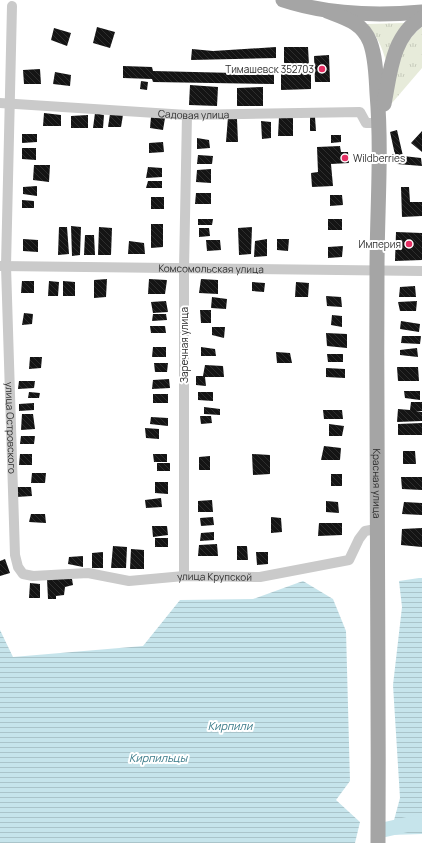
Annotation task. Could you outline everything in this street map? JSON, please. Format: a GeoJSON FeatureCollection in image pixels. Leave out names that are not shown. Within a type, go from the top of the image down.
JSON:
{"type":"FeatureCollection","features":[{"type":"Feature","properties":{"kind":"main road"},"geometry":{"type":"LineString","coordinates":[[283,0],[327,11],[356,23],[364,30],[370,43],[374,58],[380,123]]}},
{"type":"Feature","properties":{"kind":"main road"},"geometry":{"type":"LineString","coordinates":[[327,11],[377,15],[422,12]]}},
{"type":"Feature","properties":{"kind":"main road"},"geometry":{"type":"LineString","coordinates":[[380,123],[394,53],[406,32],[422,18]]}},
{"type":"Feature","properties":{"kind":"main road","name":"Красная улица"},"geometry":{"type":"LineString","coordinates":[[378,843],[376,529],[377,271],[380,123]]}},
{"type":"Feature","properties":{"kind":"street","name":"улица Островского"},"geometry":{"type":"LineString","coordinates":[[12,6],[4,103],[3,266],[15,555],[20,571],[23,574],[33,576]]}},
{"type":"Feature","properties":{"kind":"street","name":"Садовая улица"},"geometry":{"type":"LineString","coordinates":[[4,103],[187,115],[360,112],[366,123],[380,123]]}},
{"type":"Feature","properties":{"kind":"street","name":"Заречная улица"},"geometry":{"type":"LineString","coordinates":[[184,576],[184,269],[187,115]]}},
{"type":"Feature","properties":{"kind":"street","name":"Комсомольская улица"},"geometry":{"type":"LineString","coordinates":[[3,266],[422,271]]}},
{"type":"Feature","properties":{"kind":"street","name":"улица Крупской"},"geometry":{"type":"LineString","coordinates":[[33,576],[88,573],[129,581],[184,576],[260,577],[311,566],[349,560],[353,555],[359,539],[365,531],[376,529]]}},
{"type":"Feature","properties":{"kind":"green space"},"geometry":{"type":"Polygon","coordinates":[[[405,23],[386,61],[379,42],[367,24],[405,23]]]}},
{"type":"Feature","properties":{"kind":"green space"},"geometry":{"type":"Polygon","coordinates":[[[422,27],[422,68],[392,103],[394,82],[399,61],[408,42],[422,27]]]}},
{"type":"Feature","properties":{"kind":"water"},"geometry":{"type":"Polygon","coordinates":[[[422,578],[422,834],[390,835],[400,798],[393,685],[402,607],[399,581],[422,578]]]}},
{"type":"Feature","properties":{"kind":"water","name":"Кирпили"},"geometry":{"type":"Polygon","coordinates":[[[303,581],[333,599],[346,631],[350,781],[336,800],[360,822],[355,843],[0,843],[0,630],[13,657],[143,646],[180,600],[253,599],[303,581]]]}},
{"type":"Feature","properties":{"kind":"building"},"geometry":{"type":"Polygon","coordinates":[[[97,27],[115,32],[110,48],[93,43],[97,27]]]}},
{"type":"Feature","properties":{"kind":"building"},"geometry":{"type":"Polygon","coordinates":[[[54,28],[71,33],[67,46],[51,40],[54,28]]]}},
{"type":"Feature","properties":{"kind":"building"},"geometry":{"type":"Polygon","coordinates":[[[276,47],[276,58],[191,60],[192,49],[213,51],[276,47]]]}},
{"type":"Feature","properties":{"kind":"building"},"geometry":{"type":"Polygon","coordinates":[[[284,47],[308,47],[309,65],[284,65],[284,47]]]}},
{"type":"Feature","properties":{"kind":"building","name":"Тимашевск 352703"},"geometry":{"type":"Polygon","coordinates":[[[329,55],[330,82],[315,82],[314,56],[329,55]]]}},
{"type":"Feature","properties":{"kind":"building"},"geometry":{"type":"Polygon","coordinates":[[[123,66],[152,67],[153,71],[274,74],[274,84],[153,82],[152,79],[123,78],[123,66]]]}},
{"type":"Feature","properties":{"kind":"building"},"geometry":{"type":"Polygon","coordinates":[[[40,69],[41,84],[24,84],[23,70],[40,69]]]}},
{"type":"Feature","properties":{"kind":"building"},"geometry":{"type":"Polygon","coordinates":[[[55,72],[71,75],[70,86],[53,84],[55,72]]]}},
{"type":"Feature","properties":{"kind":"building"},"geometry":{"type":"Polygon","coordinates":[[[311,72],[311,89],[281,90],[281,73],[311,72]]]}},
{"type":"Feature","properties":{"kind":"building"},"geometry":{"type":"Polygon","coordinates":[[[141,81],[148,82],[147,90],[140,89],[141,81]]]}},
{"type":"Feature","properties":{"kind":"building"},"geometry":{"type":"Polygon","coordinates":[[[190,85],[218,87],[217,106],[189,105],[190,85]]]}},
{"type":"Feature","properties":{"kind":"building"},"geometry":{"type":"Polygon","coordinates":[[[263,87],[263,106],[237,106],[237,88],[263,87]]]}},
{"type":"Feature","properties":{"kind":"building"},"geometry":{"type":"Polygon","coordinates":[[[44,113],[61,115],[61,126],[43,126],[44,113]]]}},
{"type":"Feature","properties":{"kind":"building"},"geometry":{"type":"Polygon","coordinates":[[[95,113],[104,115],[103,128],[93,128],[95,113]]]}},
{"type":"Feature","properties":{"kind":"building"},"geometry":{"type":"Polygon","coordinates":[[[110,114],[123,115],[121,127],[108,127],[110,114]]]}},
{"type":"Feature","properties":{"kind":"building"},"geometry":{"type":"Polygon","coordinates":[[[88,115],[88,128],[71,128],[71,116],[88,115]]]}},
{"type":"Feature","properties":{"kind":"building"},"geometry":{"type":"Polygon","coordinates":[[[151,117],[165,118],[163,130],[150,128],[151,117]]]}},
{"type":"Feature","properties":{"kind":"building"},"geometry":{"type":"Polygon","coordinates":[[[228,117],[237,119],[238,142],[226,142],[228,117]]]}},
{"type":"Feature","properties":{"kind":"building"},"geometry":{"type":"Polygon","coordinates":[[[279,117],[293,118],[293,136],[278,136],[279,117]]]}},
{"type":"Feature","properties":{"kind":"building"},"geometry":{"type":"Polygon","coordinates":[[[310,117],[315,117],[316,131],[310,131],[310,117]]]}},
{"type":"Feature","properties":{"kind":"building"},"geometry":{"type":"Polygon","coordinates":[[[261,121],[271,122],[271,138],[262,139],[261,121]]]}},
{"type":"Feature","properties":{"kind":"building"},"geometry":{"type":"Polygon","coordinates":[[[397,130],[403,156],[421,158],[422,166],[397,164],[390,132],[397,130]]]}},
{"type":"Feature","properties":{"kind":"building"},"geometry":{"type":"Polygon","coordinates":[[[422,131],[422,152],[411,143],[422,131]]]}},
{"type":"Feature","properties":{"kind":"building"},"geometry":{"type":"Polygon","coordinates":[[[22,134],[37,134],[37,142],[22,143],[22,134]]]}},
{"type":"Feature","properties":{"kind":"building"},"geometry":{"type":"Polygon","coordinates":[[[331,135],[341,135],[341,142],[331,143],[331,135]]]}},
{"type":"Feature","properties":{"kind":"building"},"geometry":{"type":"Polygon","coordinates":[[[197,138],[209,140],[210,148],[197,149],[197,138]]]}},
{"type":"Feature","properties":{"kind":"building"},"geometry":{"type":"Polygon","coordinates":[[[163,142],[164,152],[149,153],[149,143],[163,142]]]}},
{"type":"Feature","properties":{"kind":"building"},"geometry":{"type":"Polygon","coordinates":[[[340,146],[341,152],[348,152],[349,163],[331,164],[333,186],[312,187],[311,173],[318,172],[317,147],[340,146]]]}},
{"type":"Feature","properties":{"kind":"building"},"geometry":{"type":"Polygon","coordinates":[[[22,148],[36,148],[36,160],[22,159],[22,148]]]}},
{"type":"Feature","properties":{"kind":"building"},"geometry":{"type":"Polygon","coordinates":[[[198,155],[213,156],[212,164],[197,164],[198,155]]]}},
{"type":"Feature","properties":{"kind":"building"},"geometry":{"type":"Polygon","coordinates":[[[34,165],[50,165],[49,182],[33,180],[34,165]]]}},
{"type":"Feature","properties":{"kind":"building"},"geometry":{"type":"Polygon","coordinates":[[[148,167],[162,168],[162,177],[146,178],[148,167]]]}},
{"type":"Feature","properties":{"kind":"building"},"geometry":{"type":"Polygon","coordinates":[[[211,169],[211,183],[196,182],[197,170],[211,169]]]}},
{"type":"Feature","properties":{"kind":"building"},"geometry":{"type":"Polygon","coordinates":[[[148,181],[162,181],[162,188],[146,188],[148,181]]]}},
{"type":"Feature","properties":{"kind":"building"},"geometry":{"type":"Polygon","coordinates":[[[37,186],[37,196],[23,194],[23,187],[37,186]]]}},
{"type":"Feature","properties":{"kind":"building"},"geometry":{"type":"Polygon","coordinates":[[[401,187],[409,187],[410,202],[422,202],[422,216],[402,217],[401,187]]]}},
{"type":"Feature","properties":{"kind":"building"},"geometry":{"type":"Polygon","coordinates":[[[196,193],[211,193],[211,204],[195,204],[196,193]]]}},
{"type":"Feature","properties":{"kind":"building"},"geometry":{"type":"Polygon","coordinates":[[[330,195],[342,195],[343,205],[330,206],[330,195]]]}},
{"type":"Feature","properties":{"kind":"building"},"geometry":{"type":"Polygon","coordinates":[[[151,197],[164,197],[164,209],[151,209],[151,197]]]}},
{"type":"Feature","properties":{"kind":"building"},"geometry":{"type":"Polygon","coordinates":[[[22,200],[34,201],[34,208],[22,208],[22,200]]]}},
{"type":"Feature","properties":{"kind":"building"},"geometry":{"type":"Polygon","coordinates":[[[198,219],[213,219],[212,225],[198,225],[198,219]]]}},
{"type":"Feature","properties":{"kind":"building"},"geometry":{"type":"Polygon","coordinates":[[[328,219],[342,219],[342,230],[328,230],[328,219]]]}},
{"type":"Feature","properties":{"kind":"building"},"geometry":{"type":"Polygon","coordinates":[[[151,224],[163,224],[163,247],[151,248],[151,224]]]}},
{"type":"Feature","properties":{"kind":"building"},"geometry":{"type":"Polygon","coordinates":[[[71,226],[81,227],[80,255],[72,256],[71,226]]]}},
{"type":"Feature","properties":{"kind":"building"},"geometry":{"type":"Polygon","coordinates":[[[59,227],[67,227],[69,254],[58,255],[59,227]]]}},
{"type":"Feature","properties":{"kind":"building"},"geometry":{"type":"Polygon","coordinates":[[[99,227],[112,228],[111,255],[98,255],[99,227]]]}},
{"type":"Feature","properties":{"kind":"building"},"geometry":{"type":"Polygon","coordinates":[[[252,227],[251,254],[239,255],[238,228],[252,227]]]}},
{"type":"Feature","properties":{"kind":"building"},"geometry":{"type":"Polygon","coordinates":[[[199,228],[209,228],[210,236],[199,237],[199,228]]]}},
{"type":"Feature","properties":{"kind":"building","name":"Империя"},"geometry":{"type":"Polygon","coordinates":[[[396,232],[422,233],[422,260],[395,261],[396,232]]]}},
{"type":"Feature","properties":{"kind":"building"},"geometry":{"type":"Polygon","coordinates":[[[85,235],[94,235],[95,255],[84,255],[85,235]]]}},
{"type":"Feature","properties":{"kind":"building"},"geometry":{"type":"Polygon","coordinates":[[[23,239],[38,240],[38,252],[23,251],[23,239]]]}},
{"type":"Feature","properties":{"kind":"building"},"geometry":{"type":"Polygon","coordinates":[[[267,239],[267,256],[254,257],[255,241],[267,239]]]}},
{"type":"Feature","properties":{"kind":"building"},"geometry":{"type":"Polygon","coordinates":[[[277,239],[289,239],[288,251],[277,250],[277,239]]]}},
{"type":"Feature","properties":{"kind":"building"},"geometry":{"type":"Polygon","coordinates":[[[206,240],[220,240],[221,250],[207,251],[206,240]]]}},
{"type":"Feature","properties":{"kind":"building"},"geometry":{"type":"Polygon","coordinates":[[[129,241],[144,243],[145,254],[128,254],[129,241]]]}},
{"type":"Feature","properties":{"kind":"building"},"geometry":{"type":"Polygon","coordinates":[[[343,246],[342,257],[328,258],[328,247],[343,246]]]}},
{"type":"Feature","properties":{"kind":"building"},"geometry":{"type":"Polygon","coordinates":[[[107,279],[106,297],[94,298],[94,280],[107,279]]]}},
{"type":"Feature","properties":{"kind":"building"},"geometry":{"type":"Polygon","coordinates":[[[149,279],[167,280],[165,294],[148,294],[149,279]]]}},
{"type":"Feature","properties":{"kind":"building"},"geometry":{"type":"Polygon","coordinates":[[[201,279],[218,280],[218,294],[199,293],[201,279]]]}},
{"type":"Feature","properties":{"kind":"building"},"geometry":{"type":"Polygon","coordinates":[[[22,281],[34,281],[34,293],[21,293],[22,281]]]}},
{"type":"Feature","properties":{"kind":"building"},"geometry":{"type":"Polygon","coordinates":[[[49,281],[59,282],[58,296],[48,296],[49,281]]]}},
{"type":"Feature","properties":{"kind":"building"},"geometry":{"type":"Polygon","coordinates":[[[63,281],[75,282],[75,296],[63,296],[63,281]]]}},
{"type":"Feature","properties":{"kind":"building"},"geometry":{"type":"Polygon","coordinates":[[[252,282],[265,283],[264,292],[252,291],[252,282]]]}},
{"type":"Feature","properties":{"kind":"building"},"geometry":{"type":"Polygon","coordinates":[[[296,282],[309,283],[308,297],[295,297],[296,282]]]}},
{"type":"Feature","properties":{"kind":"building"},"geometry":{"type":"Polygon","coordinates":[[[415,286],[416,297],[399,297],[400,287],[415,286]]]}},
{"type":"Feature","properties":{"kind":"building"},"geometry":{"type":"Polygon","coordinates":[[[326,296],[341,297],[342,307],[327,306],[326,296]]]}},
{"type":"Feature","properties":{"kind":"building"},"geometry":{"type":"Polygon","coordinates":[[[212,297],[227,299],[226,309],[211,308],[212,297]]]}},
{"type":"Feature","properties":{"kind":"building"},"geometry":{"type":"Polygon","coordinates":[[[166,301],[168,312],[153,313],[151,302],[166,301]]]}},
{"type":"Feature","properties":{"kind":"building"},"geometry":{"type":"Polygon","coordinates":[[[417,301],[416,311],[400,311],[398,302],[417,301]]]}},
{"type":"Feature","properties":{"kind":"building"},"geometry":{"type":"Polygon","coordinates":[[[200,310],[211,310],[211,323],[201,323],[200,310]]]}},
{"type":"Feature","properties":{"kind":"building"},"geometry":{"type":"Polygon","coordinates":[[[24,313],[33,314],[32,324],[22,325],[24,313]]]}},
{"type":"Feature","properties":{"kind":"building"},"geometry":{"type":"Polygon","coordinates":[[[153,314],[166,314],[167,320],[152,321],[153,314]]]}},
{"type":"Feature","properties":{"kind":"building"},"geometry":{"type":"Polygon","coordinates":[[[332,315],[342,316],[342,327],[331,325],[332,315]]]}},
{"type":"Feature","properties":{"kind":"building"},"geometry":{"type":"Polygon","coordinates":[[[401,321],[420,324],[419,332],[400,329],[401,321]]]}},
{"type":"Feature","properties":{"kind":"building"},"geometry":{"type":"Polygon","coordinates":[[[150,326],[165,326],[166,333],[151,333],[150,326]]]}},
{"type":"Feature","properties":{"kind":"building"},"geometry":{"type":"Polygon","coordinates":[[[212,327],[225,327],[224,338],[212,335],[212,327]]]}},
{"type":"Feature","properties":{"kind":"building"},"geometry":{"type":"Polygon","coordinates":[[[326,333],[347,334],[347,348],[327,346],[326,333]]]}},
{"type":"Feature","properties":{"kind":"building"},"geometry":{"type":"Polygon","coordinates":[[[402,336],[421,336],[420,344],[401,343],[402,336]]]}},
{"type":"Feature","properties":{"kind":"building"},"geometry":{"type":"Polygon","coordinates":[[[153,347],[166,347],[166,357],[152,357],[153,347]]]}},
{"type":"Feature","properties":{"kind":"building"},"geometry":{"type":"Polygon","coordinates":[[[201,347],[215,349],[216,356],[201,356],[201,347]]]}},
{"type":"Feature","properties":{"kind":"building"},"geometry":{"type":"Polygon","coordinates":[[[417,348],[418,357],[400,355],[400,350],[417,348]]]}},
{"type":"Feature","properties":{"kind":"building"},"geometry":{"type":"Polygon","coordinates":[[[276,352],[290,353],[292,363],[277,363],[276,352]]]}},
{"type":"Feature","properties":{"kind":"building"},"geometry":{"type":"Polygon","coordinates":[[[327,354],[343,354],[343,362],[328,362],[327,354]]]}},
{"type":"Feature","properties":{"kind":"building"},"geometry":{"type":"Polygon","coordinates":[[[30,357],[42,357],[41,368],[29,369],[30,357]]]}},
{"type":"Feature","properties":{"kind":"building"},"geometry":{"type":"Polygon","coordinates":[[[154,363],[168,363],[167,372],[155,372],[154,363]]]}},
{"type":"Feature","properties":{"kind":"building"},"geometry":{"type":"Polygon","coordinates":[[[205,365],[223,366],[224,377],[205,377],[206,386],[196,385],[196,376],[203,376],[205,365]]]}},
{"type":"Feature","properties":{"kind":"building"},"geometry":{"type":"Polygon","coordinates":[[[397,367],[418,367],[419,381],[398,381],[397,367]]]}},
{"type":"Feature","properties":{"kind":"building"},"geometry":{"type":"Polygon","coordinates":[[[326,368],[345,369],[345,378],[326,377],[326,368]]]}},
{"type":"Feature","properties":{"kind":"building"},"geometry":{"type":"Polygon","coordinates":[[[169,379],[170,388],[152,389],[153,380],[169,379]]]}},
{"type":"Feature","properties":{"kind":"building"},"geometry":{"type":"Polygon","coordinates":[[[19,381],[35,381],[34,388],[18,389],[19,381]]]}},
{"type":"Feature","properties":{"kind":"building"},"geometry":{"type":"Polygon","coordinates":[[[404,391],[420,391],[420,400],[405,398],[404,391]]]}},
{"type":"Feature","properties":{"kind":"building"},"geometry":{"type":"Polygon","coordinates":[[[29,392],[40,393],[39,398],[28,398],[29,392]]]}},
{"type":"Feature","properties":{"kind":"building"},"geometry":{"type":"Polygon","coordinates":[[[198,392],[213,392],[213,401],[198,400],[198,392]]]}},
{"type":"Feature","properties":{"kind":"building"},"geometry":{"type":"Polygon","coordinates":[[[153,394],[168,394],[168,403],[153,403],[153,394]]]}},
{"type":"Feature","properties":{"kind":"building"},"geometry":{"type":"Polygon","coordinates":[[[411,402],[422,402],[422,411],[416,411],[422,412],[422,421],[397,422],[398,409],[410,410],[411,402]]]}},
{"type":"Feature","properties":{"kind":"building"},"geometry":{"type":"Polygon","coordinates":[[[34,403],[34,410],[19,411],[19,404],[34,403]]]}},
{"type":"Feature","properties":{"kind":"building"},"geometry":{"type":"Polygon","coordinates":[[[204,407],[220,409],[220,415],[204,414],[204,407]]]}},
{"type":"Feature","properties":{"kind":"building"},"geometry":{"type":"Polygon","coordinates":[[[323,410],[342,410],[343,419],[324,419],[323,410]]]}},
{"type":"Feature","properties":{"kind":"building"},"geometry":{"type":"Polygon","coordinates":[[[22,414],[33,414],[35,429],[21,430],[22,414]]]}},
{"type":"Feature","properties":{"kind":"building"},"geometry":{"type":"Polygon","coordinates":[[[200,416],[211,416],[212,423],[201,424],[200,416]]]}},
{"type":"Feature","properties":{"kind":"building"},"geometry":{"type":"Polygon","coordinates":[[[151,417],[168,418],[168,426],[150,424],[151,417]]]}},
{"type":"Feature","properties":{"kind":"building"},"geometry":{"type":"Polygon","coordinates":[[[422,423],[422,435],[398,435],[398,424],[422,423]]]}},
{"type":"Feature","properties":{"kind":"building"},"geometry":{"type":"Polygon","coordinates":[[[329,424],[344,426],[342,436],[329,436],[329,424]]]}},
{"type":"Feature","properties":{"kind":"building"},"geometry":{"type":"Polygon","coordinates":[[[145,428],[159,429],[159,439],[146,438],[145,428]]]}},
{"type":"Feature","properties":{"kind":"building"},"geometry":{"type":"Polygon","coordinates":[[[21,436],[35,436],[34,444],[20,444],[21,436]]]}},
{"type":"Feature","properties":{"kind":"building"},"geometry":{"type":"Polygon","coordinates":[[[324,446],[341,448],[340,460],[321,460],[324,446]]]}},
{"type":"Feature","properties":{"kind":"building"},"geometry":{"type":"Polygon","coordinates":[[[403,451],[415,451],[416,464],[403,464],[403,451]]]}},
{"type":"Feature","properties":{"kind":"building"},"geometry":{"type":"Polygon","coordinates":[[[20,454],[32,454],[32,465],[19,465],[20,454]]]}},
{"type":"Feature","properties":{"kind":"building"},"geometry":{"type":"Polygon","coordinates":[[[153,454],[167,454],[167,462],[154,462],[153,454]]]}},
{"type":"Feature","properties":{"kind":"building"},"geometry":{"type":"Polygon","coordinates":[[[252,454],[270,455],[270,474],[253,475],[252,454]]]}},
{"type":"Feature","properties":{"kind":"building"},"geometry":{"type":"Polygon","coordinates":[[[210,456],[210,470],[199,470],[199,457],[210,456]]]}},
{"type":"Feature","properties":{"kind":"building"},"geometry":{"type":"Polygon","coordinates":[[[157,463],[170,463],[170,471],[157,471],[157,463]]]}},
{"type":"Feature","properties":{"kind":"building"},"geometry":{"type":"Polygon","coordinates":[[[32,473],[46,473],[45,483],[31,483],[32,473]]]}},
{"type":"Feature","properties":{"kind":"building"},"geometry":{"type":"Polygon","coordinates":[[[331,474],[342,474],[342,486],[331,486],[331,474]]]}},
{"type":"Feature","properties":{"kind":"building"},"geometry":{"type":"Polygon","coordinates":[[[401,477],[422,477],[422,490],[402,489],[401,477]]]}},
{"type":"Feature","properties":{"kind":"building"},"geometry":{"type":"Polygon","coordinates":[[[155,482],[168,482],[168,494],[155,493],[155,482]]]}},
{"type":"Feature","properties":{"kind":"building"},"geometry":{"type":"Polygon","coordinates":[[[17,487],[31,487],[32,496],[16,497],[17,487]]]}},
{"type":"Feature","properties":{"kind":"building"},"geometry":{"type":"Polygon","coordinates":[[[161,498],[162,507],[146,508],[145,500],[161,498]]]}},
{"type":"Feature","properties":{"kind":"building"},"geometry":{"type":"Polygon","coordinates":[[[212,500],[213,512],[198,512],[198,501],[212,500]]]}},
{"type":"Feature","properties":{"kind":"building"},"geometry":{"type":"Polygon","coordinates":[[[326,501],[338,502],[339,513],[326,512],[326,501]]]}},
{"type":"Feature","properties":{"kind":"building"},"geometry":{"type":"Polygon","coordinates":[[[404,502],[422,503],[422,515],[402,514],[404,502]]]}},
{"type":"Feature","properties":{"kind":"building"},"geometry":{"type":"Polygon","coordinates":[[[31,514],[45,514],[46,523],[29,522],[31,514]]]}},
{"type":"Feature","properties":{"kind":"building"},"geometry":{"type":"Polygon","coordinates":[[[213,517],[214,525],[201,526],[200,518],[213,517]]]}},
{"type":"Feature","properties":{"kind":"building"},"geometry":{"type":"Polygon","coordinates":[[[271,517],[281,518],[282,532],[271,533],[271,517]]]}},
{"type":"Feature","properties":{"kind":"building"},"geometry":{"type":"Polygon","coordinates":[[[319,523],[342,523],[342,535],[318,536],[319,523]]]}},
{"type":"Feature","properties":{"kind":"building"},"geometry":{"type":"Polygon","coordinates":[[[152,526],[167,526],[168,535],[153,537],[152,526]]]}},
{"type":"Feature","properties":{"kind":"building"},"geometry":{"type":"Polygon","coordinates":[[[422,528],[422,547],[401,545],[402,529],[422,528]]]}},
{"type":"Feature","properties":{"kind":"building"},"geometry":{"type":"Polygon","coordinates":[[[214,532],[214,540],[200,541],[201,533],[214,532]]]}},
{"type":"Feature","properties":{"kind":"building"},"geometry":{"type":"Polygon","coordinates":[[[155,538],[168,538],[168,547],[155,547],[155,538]]]}},
{"type":"Feature","properties":{"kind":"building"},"geometry":{"type":"Polygon","coordinates":[[[217,544],[218,556],[198,556],[199,545],[217,544]]]}},
{"type":"Feature","properties":{"kind":"building"},"geometry":{"type":"Polygon","coordinates":[[[113,546],[127,547],[126,568],[111,568],[113,546]]]}},
{"type":"Feature","properties":{"kind":"building"},"geometry":{"type":"Polygon","coordinates":[[[237,546],[247,546],[248,560],[237,560],[237,546]]]}},
{"type":"Feature","properties":{"kind":"building"},"geometry":{"type":"Polygon","coordinates":[[[131,549],[144,550],[144,569],[130,569],[131,549]]]}},
{"type":"Feature","properties":{"kind":"building"},"geometry":{"type":"Polygon","coordinates":[[[103,552],[103,568],[92,568],[92,553],[103,552]]]}},
{"type":"Feature","properties":{"kind":"building"},"geometry":{"type":"Polygon","coordinates":[[[256,552],[268,552],[268,564],[257,565],[256,552]]]}},
{"type":"Feature","properties":{"kind":"building"},"geometry":{"type":"Polygon","coordinates":[[[83,556],[83,567],[68,564],[69,557],[83,556]]]}},
{"type":"Feature","properties":{"kind":"building"},"geometry":{"type":"Polygon","coordinates":[[[5,559],[10,573],[0,576],[0,561],[5,559]]]}},
{"type":"Feature","properties":{"kind":"building"},"geometry":{"type":"Polygon","coordinates":[[[47,579],[72,579],[73,585],[65,587],[64,595],[56,596],[56,599],[48,599],[47,579]]]}},
{"type":"Feature","properties":{"kind":"building"},"geometry":{"type":"Polygon","coordinates":[[[30,583],[40,584],[40,598],[29,598],[30,583]]]}},
{"type":"Feature","properties":{"kind":"waterway","name":"Кирпильцы"},"geometry":{"type":"LineString","coordinates":[[383,830],[422,821]]}},
{"type":"Feature","properties":{"kind":"place","name":"Тимашевск 352703"},"geometry":{"type":"Point","coordinates":[322,69]}},
{"type":"Feature","properties":{"kind":"place","name":"Wildberries"},"geometry":{"type":"Point","coordinates":[345,158]}},
{"type":"Feature","properties":{"kind":"place","name":"Империя"},"geometry":{"type":"Point","coordinates":[409,244]}}]}
